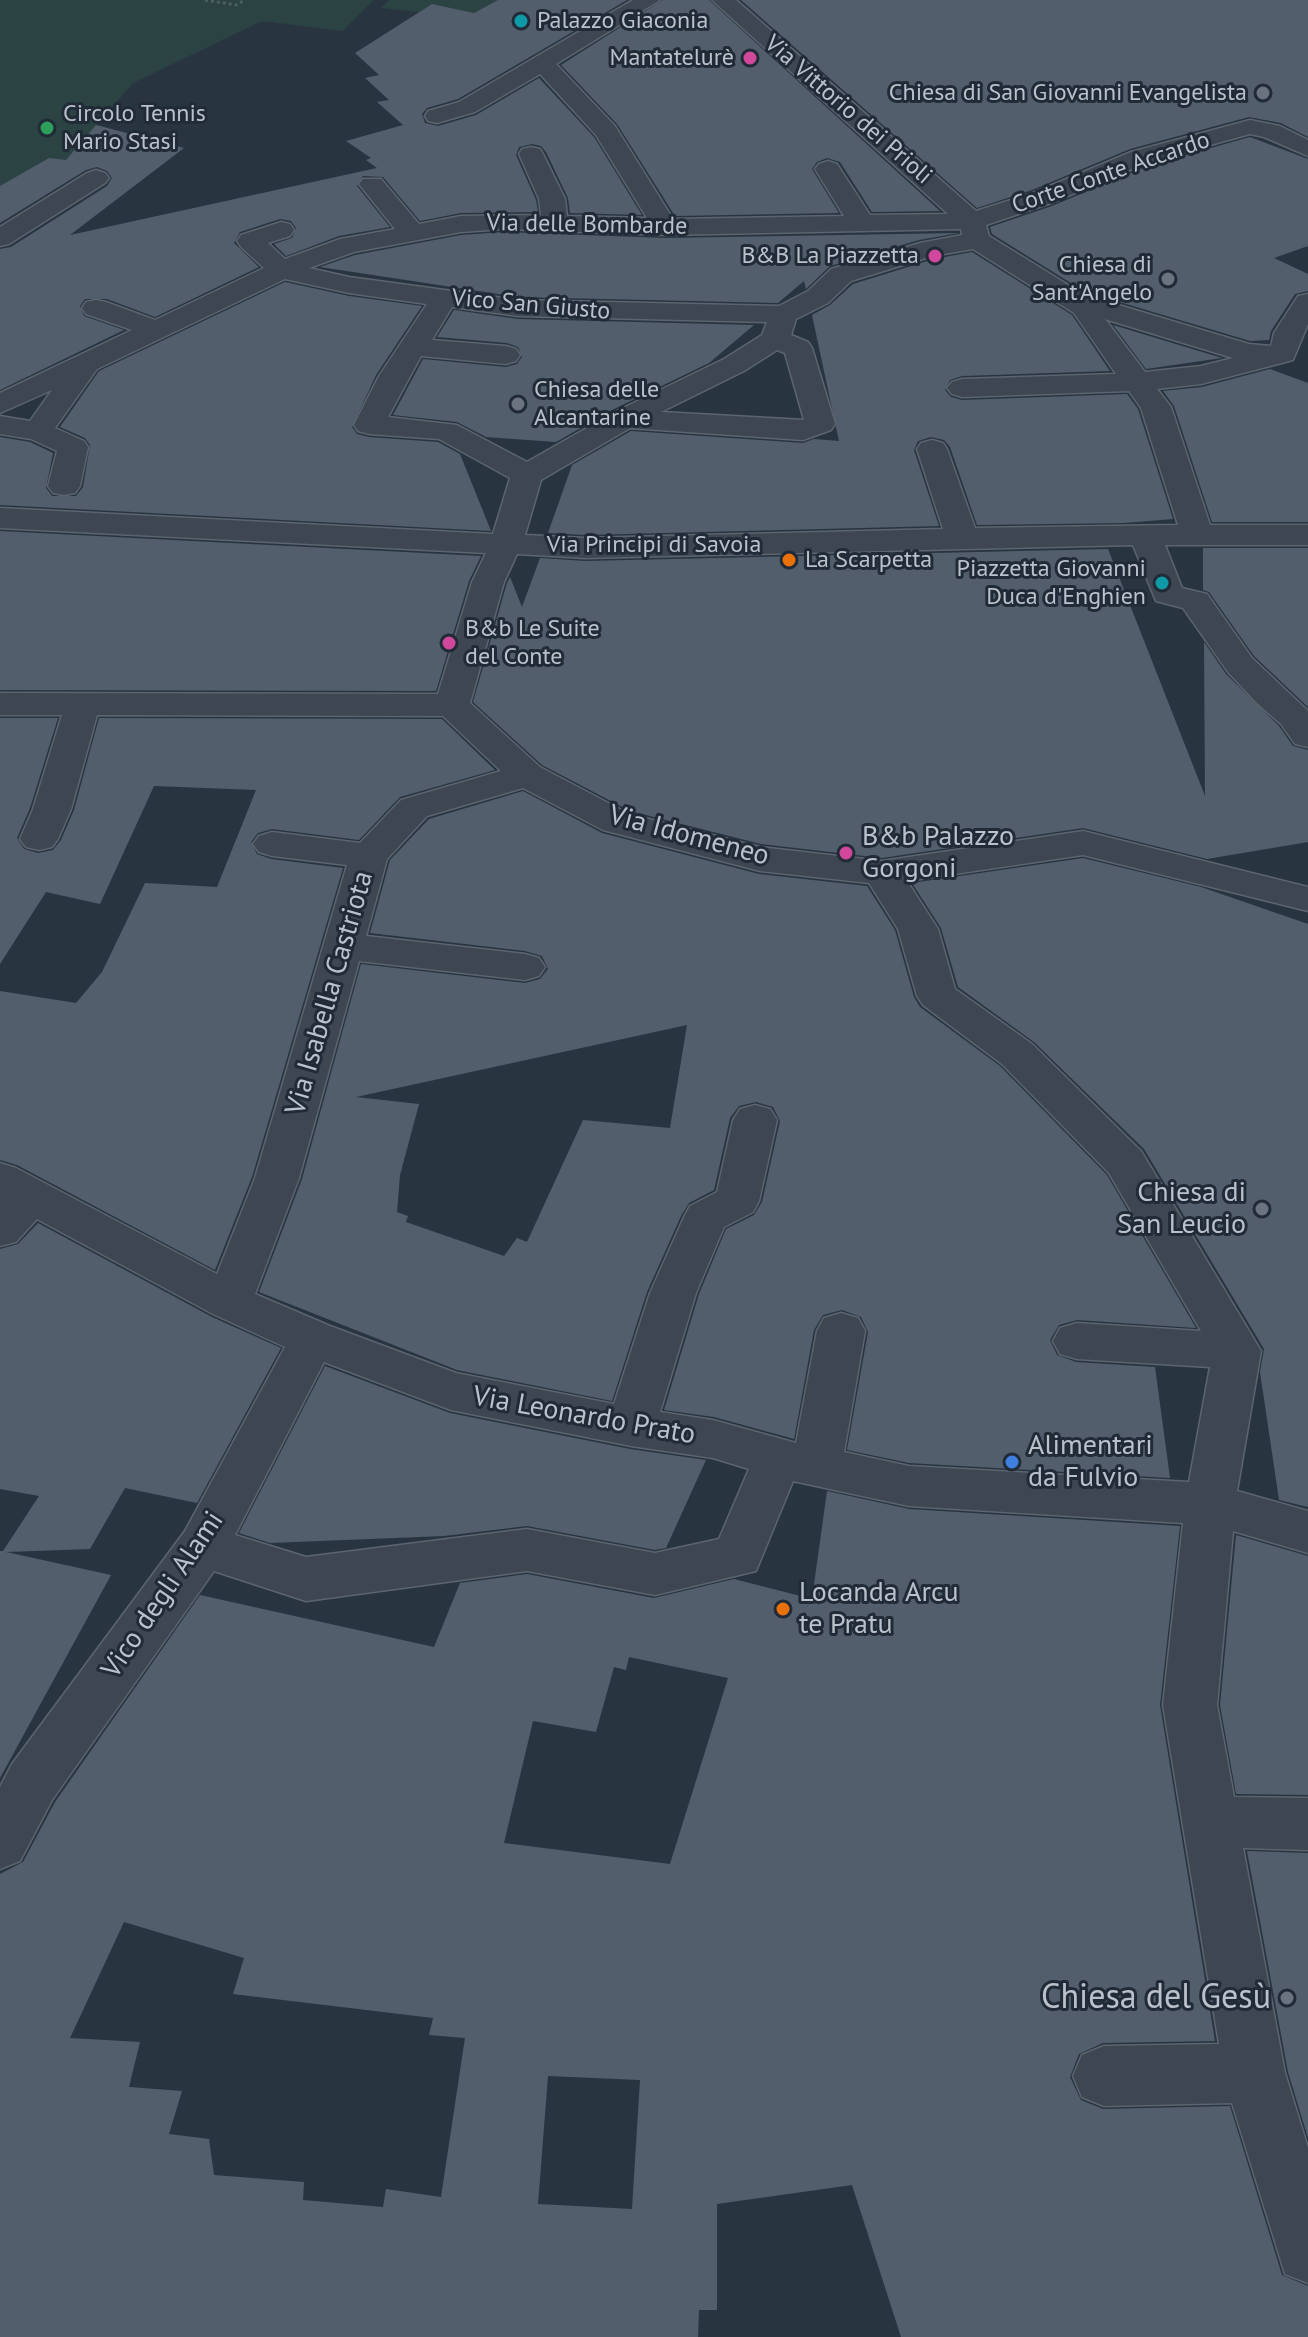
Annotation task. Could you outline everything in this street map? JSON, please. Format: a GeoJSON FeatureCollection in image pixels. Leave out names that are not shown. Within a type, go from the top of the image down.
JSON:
{"type":"FeatureCollection","features":[{"type":"Feature","properties":{"kind":"street"},"geometry":{"type":"LineString","coordinates":[[437,116],[467,107],[649,0]]}},
{"type":"Feature","properties":{"kind":"street","name":"Via Vittorio dei Prioli"},"geometry":{"type":"LineString","coordinates":[[723,0],[975,230],[1086,308]]}},
{"type":"Feature","properties":{"kind":"street"},"geometry":{"type":"LineString","coordinates":[[543,64],[606,131],[665,227]]}},
{"type":"Feature","properties":{"kind":"street","name":"Corte Conte Accardo"},"geometry":{"type":"LineString","coordinates":[[975,230],[1140,157],[1250,127],[1271,131],[1308,149]]}},
{"type":"Feature","properties":{"kind":"street"},"geometry":{"type":"LineString","coordinates":[[531,154],[552,199],[555,221]]}},
{"type":"Feature","properties":{"kind":"street"},"geometry":{"type":"LineString","coordinates":[[828,169],[862,223]]}},
{"type":"Feature","properties":{"kind":"street"},"geometry":{"type":"LineString","coordinates":[[0,238],[96,178]]}},
{"type":"Feature","properties":{"kind":"street"},"geometry":{"type":"LineString","coordinates":[[372,184],[412,233]]}},
{"type":"Feature","properties":{"kind":"street","name":"Via delle Bombarde"},"geometry":{"type":"LineString","coordinates":[[0,404],[282,270],[349,245],[461,224],[555,221],[665,227],[862,223],[975,230]]}},
{"type":"Feature","properties":{"kind":"street"},"geometry":{"type":"LineString","coordinates":[[281,230],[250,241],[282,270]]}},
{"type":"Feature","properties":{"kind":"street"},"geometry":{"type":"LineString","coordinates":[[0,738],[6,704],[452,705],[488,582],[506,544],[527,475],[626,418],[734,365],[841,275],[929,249],[975,230]]}},
{"type":"Feature","properties":{"kind":"street","name":"Vico San Giusto"},"geometry":{"type":"LineString","coordinates":[[282,270],[349,285],[518,308],[779,326]]}},
{"type":"Feature","properties":{"kind":"street"},"geometry":{"type":"LineString","coordinates":[[444,299],[394,376],[369,425],[446,431],[527,475]]}},
{"type":"Feature","properties":{"kind":"street"},"geometry":{"type":"LineString","coordinates":[[1296,358],[1288,333],[1308,302]]}},
{"type":"Feature","properties":{"kind":"street"},"geometry":{"type":"LineString","coordinates":[[96,308],[158,330]]}},
{"type":"Feature","properties":{"kind":"street"},"geometry":{"type":"LineString","coordinates":[[1086,308],[1112,312],[1247,353],[1296,358]]}},
{"type":"Feature","properties":{"kind":"street"},"geometry":{"type":"LineString","coordinates":[[1086,308],[1092,322],[1156,407],[1167,449],[1198,537]]}},
{"type":"Feature","properties":{"kind":"street"},"geometry":{"type":"LineString","coordinates":[[626,418],[803,431],[820,424],[798,348],[779,326]]}},
{"type":"Feature","properties":{"kind":"street"},"geometry":{"type":"LineString","coordinates":[[413,347],[506,355]]}},
{"type":"Feature","properties":{"kind":"street"},"geometry":{"type":"LineString","coordinates":[[962,388],[1138,382],[1201,375],[1296,358]]}},
{"type":"Feature","properties":{"kind":"street","name":"Via delle Bombarde"},"geometry":{"type":"LineString","coordinates":[[38,431],[86,365]]}},
{"type":"Feature","properties":{"kind":"street"},"geometry":{"type":"LineString","coordinates":[[0,425],[38,431],[73,447],[64,486]]}},
{"type":"Feature","properties":{"kind":"street"},"geometry":{"type":"LineString","coordinates":[[932,449],[962,538]]}},
{"type":"Feature","properties":{"kind":"street","name":"Via Principi di Savoia"},"geometry":{"type":"LineString","coordinates":[[0,518],[442,538],[585,548],[962,538],[1308,535]]}},
{"type":"Feature","properties":{"kind":"street"},"geometry":{"type":"LineString","coordinates":[[1145,535],[1168,594],[1195,601],[1240,665],[1269,696],[1294,716],[1308,736]]}},
{"type":"Feature","properties":{"kind":"street"},"geometry":{"type":"LineString","coordinates":[[39,839],[52,809],[83,703]]}},
{"type":"Feature","properties":{"kind":"street","name":"Via Idomeneo"},"geometry":{"type":"LineString","coordinates":[[452,705],[527,775],[616,822],[760,859],[882,873],[1083,843],[1308,899]]}},
{"type":"Feature","properties":{"kind":"street","name":"Via Isabella Castriota"},"geometry":{"type":"LineString","coordinates":[[229,1302],[277,1178],[369,856],[414,808],[527,775]]}},
{"type":"Feature","properties":{"kind":"street"},"geometry":{"type":"LineString","coordinates":[[272,844],[369,856]]}},
{"type":"Feature","properties":{"kind":"street"},"geometry":{"type":"LineString","coordinates":[[882,873],[918,929],[937,996],[1017,1054],[1125,1162],[1237,1351],[1210,1504],[1190,1705],[1254,2073],[1308,2251]]}},
{"type":"Feature","properties":{"kind":"street"},"geometry":{"type":"LineString","coordinates":[[344,946],[525,967]]}},
{"type":"Feature","properties":{"kind":"street"},"geometry":{"type":"LineString","coordinates":[[631,1427],[673,1293],[706,1217],[737,1201],[755,1120]]}},
{"type":"Feature","properties":{"kind":"street","name":"Via Leonardo Prato"},"geometry":{"type":"LineString","coordinates":[[10,1202],[313,1339],[451,1391],[631,1427],[713,1439],[798,1464],[909,1486],[1210,1504],[1308,1532]]}},
{"type":"Feature","properties":{"kind":"street"},"geometry":{"type":"LineString","coordinates":[[203,1546],[306,1579],[527,1550],[655,1574],[738,1556],[771,1474],[798,1464],[841,1331]]}},
{"type":"Feature","properties":{"kind":"street","name":"Vico degli Alami"},"geometry":{"type":"LineString","coordinates":[[0,1843],[16,1778],[203,1546],[313,1339]]}},
{"type":"Feature","properties":{"kind":"street"},"geometry":{"type":"LineString","coordinates":[[1077,1341],[1237,1351]]}},
{"type":"Feature","properties":{"kind":"street"},"geometry":{"type":"LineString","coordinates":[[1211,1822],[1308,1824]]}},
{"type":"Feature","properties":{"kind":"street"},"geometry":{"type":"LineString","coordinates":[[1104,2076],[1254,2073]]}},
{"type":"Feature","properties":{"kind":"path"},"geometry":{"type":"LineString","coordinates":[[205,0],[236,5],[245,0]]}},
{"type":"Feature","properties":{"kind":"green space","name":"Circolo Tennis Mario Stasi"},"geometry":{"type":"Polygon","coordinates":[[[0,0],[374,0],[343,31],[262,21],[133,83],[66,160],[0,213],[0,0]]]}},
{"type":"Feature","properties":{"kind":"green space"},"geometry":{"type":"Polygon","coordinates":[[[389,0],[498,0],[474,13],[432,4],[419,12],[381,8],[389,0]]]}},
{"type":"Feature","properties":{"kind":"building"},"geometry":{"type":"Polygon","coordinates":[[[498,0],[627,0],[458,99],[427,108],[422,114],[425,123],[438,126],[476,115],[539,78],[594,137],[642,215],[570,213],[568,198],[546,152],[541,146],[532,144],[519,147],[516,155],[536,200],[538,212],[461,213],[420,221],[383,177],[363,176],[357,186],[390,227],[339,236],[286,256],[274,244],[292,238],[296,228],[291,221],[280,219],[240,232],[234,243],[259,267],[155,317],[107,299],[85,299],[80,306],[84,316],[124,330],[0,390],[0,249],[11,247],[107,186],[112,178],[107,171],[97,167],[86,170],[0,223],[0,186],[49,158],[66,160],[96,125],[184,148],[70,235],[377,168],[366,160],[371,158],[346,141],[403,125],[377,102],[389,100],[365,78],[379,75],[355,53],[432,4],[474,13],[498,0]]]}},
{"type":"Feature","properties":{"kind":"building"},"geometry":{"type":"Polygon","coordinates":[[[663,0],[709,0],[940,211],[872,212],[840,162],[827,158],[817,162],[812,169],[839,213],[675,216],[617,124],[561,65],[663,0]]]}},
{"type":"Feature","properties":{"kind":"building"},"geometry":{"type":"Polygon","coordinates":[[[741,0],[1308,0],[1308,137],[1281,123],[1249,117],[1130,149],[1032,190],[977,208],[741,0]]]}},
{"type":"Feature","properties":{"kind":"building"},"geometry":{"type":"Polygon","coordinates":[[[1250,137],[1308,159],[1308,246],[1274,258],[1308,274],[1308,291],[1295,294],[1271,331],[1269,340],[1250,341],[1123,303],[1095,298],[992,234],[990,227],[1052,206],[1150,165],[1250,137]]]}},
{"type":"Feature","properties":{"kind":"building"},"geometry":{"type":"Polygon","coordinates":[[[504,232],[665,238],[959,233],[919,240],[830,266],[806,289],[804,281],[778,303],[518,297],[320,267],[355,255],[461,235],[504,232]]]}},
{"type":"Feature","properties":{"kind":"building"},"geometry":{"type":"Polygon","coordinates":[[[972,252],[1072,315],[1110,371],[962,376],[950,380],[945,390],[951,397],[962,400],[1127,394],[1138,409],[1173,519],[1124,523],[977,525],[950,447],[944,440],[931,437],[918,441],[914,450],[939,526],[585,535],[548,533],[572,465],[631,431],[803,443],[814,439],[839,441],[812,315],[830,305],[853,284],[934,259],[972,252]]]}},
{"type":"Feature","properties":{"kind":"building"},"geometry":{"type":"Polygon","coordinates":[[[285,282],[349,296],[422,306],[376,375],[352,427],[357,434],[369,437],[438,442],[460,454],[491,531],[0,505],[0,437],[30,442],[53,453],[46,488],[52,496],[76,496],[83,487],[90,445],[85,438],[60,427],[99,371],[285,282]]]}},
{"type":"Feature","properties":{"kind":"building"},"geometry":{"type":"Polygon","coordinates":[[[454,310],[518,319],[754,325],[709,363],[614,409],[556,442],[486,437],[457,422],[393,415],[423,359],[506,367],[517,364],[522,357],[518,347],[507,343],[437,337],[454,310]]]}},
{"type":"Feature","properties":{"kind":"building"},"geometry":{"type":"Polygon","coordinates":[[[1113,325],[1222,358],[1146,369],[1113,325]]]}},
{"type":"Feature","properties":{"kind":"building"},"geometry":{"type":"Polygon","coordinates":[[[1270,369],[1308,383],[1308,522],[1212,522],[1174,406],[1163,391],[1202,387],[1270,369]]]}},
{"type":"Feature","properties":{"kind":"building"},"geometry":{"type":"Polygon","coordinates":[[[0,531],[481,556],[469,581],[436,691],[0,690],[0,531]]]}},
{"type":"Feature","properties":{"kind":"building"},"geometry":{"type":"Polygon","coordinates":[[[1203,548],[1308,548],[1308,707],[1254,656],[1209,592],[1203,590],[1203,548]]]}},
{"type":"Feature","properties":{"kind":"building"},"geometry":{"type":"Polygon","coordinates":[[[1108,549],[1205,796],[1204,642],[1226,674],[1279,726],[1293,746],[1308,750],[1308,842],[1207,859],[1083,828],[882,858],[761,844],[630,811],[542,765],[473,702],[507,583],[510,577],[522,607],[540,558],[585,561],[1108,549]]]}},
{"type":"Feature","properties":{"kind":"building"},"geometry":{"type":"Polygon","coordinates":[[[0,718],[58,718],[30,808],[17,838],[24,849],[38,853],[53,850],[61,840],[74,810],[99,718],[442,719],[495,770],[400,797],[359,840],[272,829],[258,833],[251,842],[257,854],[271,859],[343,868],[252,1177],[215,1270],[17,1165],[0,1160],[0,991],[76,1003],[102,972],[145,883],[217,887],[256,790],[154,786],[100,904],[46,892],[0,964],[0,718]]]}},
{"type":"Feature","properties":{"kind":"building"},"geometry":{"type":"Polygon","coordinates":[[[523,791],[602,833],[759,874],[867,886],[895,930],[914,997],[920,1007],[1000,1066],[1107,1175],[1196,1328],[1077,1320],[1059,1325],[1050,1340],[1057,1355],[1076,1362],[1155,1367],[1170,1478],[909,1463],[847,1450],[868,1332],[861,1317],[842,1310],[823,1315],[814,1330],[794,1439],[714,1417],[664,1410],[699,1294],[726,1229],[754,1215],[762,1202],[780,1121],[773,1107],[756,1102],[739,1106],[730,1118],[714,1190],[689,1203],[681,1216],[647,1292],[612,1401],[457,1370],[259,1292],[302,1179],[361,964],[525,983],[540,979],[548,969],[542,956],[525,951],[370,933],[390,860],[429,819],[523,791]],[[687,1025],[356,1097],[419,1104],[400,1175],[397,1212],[408,1216],[406,1222],[504,1256],[517,1238],[527,1242],[583,1120],[670,1128],[687,1025]]]}},
{"type":"Feature","properties":{"kind":"building"},"geometry":{"type":"Polygon","coordinates":[[[1083,858],[1201,887],[1308,924],[1308,1507],[1279,1500],[1260,1372],[1264,1349],[1144,1149],[1034,1042],[958,987],[941,928],[912,883],[1083,858]]]}},
{"type":"Feature","properties":{"kind":"building"},"geometry":{"type":"Polygon","coordinates":[[[38,1223],[212,1317],[281,1348],[197,1503],[125,1488],[90,1549],[6,1552],[111,1575],[0,1778],[0,1551],[3,1551],[39,1496],[0,1489],[0,1249],[18,1244],[38,1223]]]}},
{"type":"Feature","properties":{"kind":"building"},"geometry":{"type":"Polygon","coordinates":[[[325,1366],[450,1413],[630,1449],[706,1460],[666,1548],[655,1550],[527,1526],[444,1536],[270,1543],[239,1533],[325,1366]]]}},
{"type":"Feature","properties":{"kind":"building"},"geometry":{"type":"Polygon","coordinates":[[[827,1491],[909,1509],[1180,1526],[1160,1705],[1215,2041],[1103,2043],[1079,2054],[1070,2077],[1081,2100],[1103,2109],[1230,2106],[1282,2275],[1308,2286],[1308,2337],[901,2337],[852,2185],[717,2204],[717,2310],[699,2310],[698,2337],[0,2337],[0,1874],[23,1862],[55,1802],[200,1595],[434,1647],[460,1583],[527,1574],[654,1598],[734,1579],[812,1599],[827,1491]],[[629,1657],[626,1670],[614,1667],[596,1732],[533,1721],[504,1843],[670,1864],[728,1678],[629,1657]],[[124,1922],[70,2038],[140,2042],[129,2087],[182,2091],[169,2134],[209,2139],[214,2175],[304,2182],[303,2200],[383,2207],[386,2189],[441,2197],[465,2038],[429,2035],[433,2018],[233,1994],[244,1958],[124,1922]],[[548,2076],[538,2204],[632,2209],[640,2080],[548,2076]]]}},
{"type":"Feature","properties":{"kind":"building"},"geometry":{"type":"Polygon","coordinates":[[[1236,1535],[1308,1556],[1308,1795],[1236,1794],[1220,1705],[1236,1535]]]}},
{"type":"Feature","properties":{"kind":"building","name":"Chiesa del Gesù"},"geometry":{"type":"Polygon","coordinates":[[[1247,1851],[1308,1853],[1308,2138],[1288,2072],[1247,1851]]]}},
{"type":"Feature","properties":{"kind":"place","name":"Palazzo Giaconia"},"geometry":{"type":"Point","coordinates":[521,21]}},
{"type":"Feature","properties":{"kind":"place","name":"Mantatelurè"},"geometry":{"type":"Point","coordinates":[750,58]}},
{"type":"Feature","properties":{"kind":"place","name":"Chiesa di San Giovanni Evangelista"},"geometry":{"type":"Point","coordinates":[1263,93]}},
{"type":"Feature","properties":{"kind":"place","name":"Circolo Tennis Mario Stasi"},"geometry":{"type":"Point","coordinates":[47,128]}},
{"type":"Feature","properties":{"kind":"place","name":"B&B La Piazzetta"},"geometry":{"type":"Point","coordinates":[935,256]}},
{"type":"Feature","properties":{"kind":"place","name":"Chiesa di Sant'Angelo"},"geometry":{"type":"Point","coordinates":[1168,279]}},
{"type":"Feature","properties":{"kind":"place","name":"Chiesa delle Alcantarine"},"geometry":{"type":"Point","coordinates":[518,404]}},
{"type":"Feature","properties":{"kind":"place","name":"La Scarpetta"},"geometry":{"type":"Point","coordinates":[789,560]}},
{"type":"Feature","properties":{"kind":"place","name":"Piazzetta Giovanni Duca d'Enghien"},"geometry":{"type":"Point","coordinates":[1162,583]}},
{"type":"Feature","properties":{"kind":"place","name":"B&b Le Suite del Conte"},"geometry":{"type":"Point","coordinates":[449,643]}},
{"type":"Feature","properties":{"kind":"place","name":"B&b Palazzo Gorgoni"},"geometry":{"type":"Point","coordinates":[846,853]}},
{"type":"Feature","properties":{"kind":"place","name":"Chiesa di San Leucio"},"geometry":{"type":"Point","coordinates":[1262,1209]}},
{"type":"Feature","properties":{"kind":"place","name":"Alimentari da Fulvio"},"geometry":{"type":"Point","coordinates":[1012,1462]}},
{"type":"Feature","properties":{"kind":"place","name":"Locanda Arcu te Pratu"},"geometry":{"type":"Point","coordinates":[783,1609]}},
{"type":"Feature","properties":{"kind":"place","name":"Chiesa del Gesù"},"geometry":{"type":"Point","coordinates":[1287,1998]}}]}
